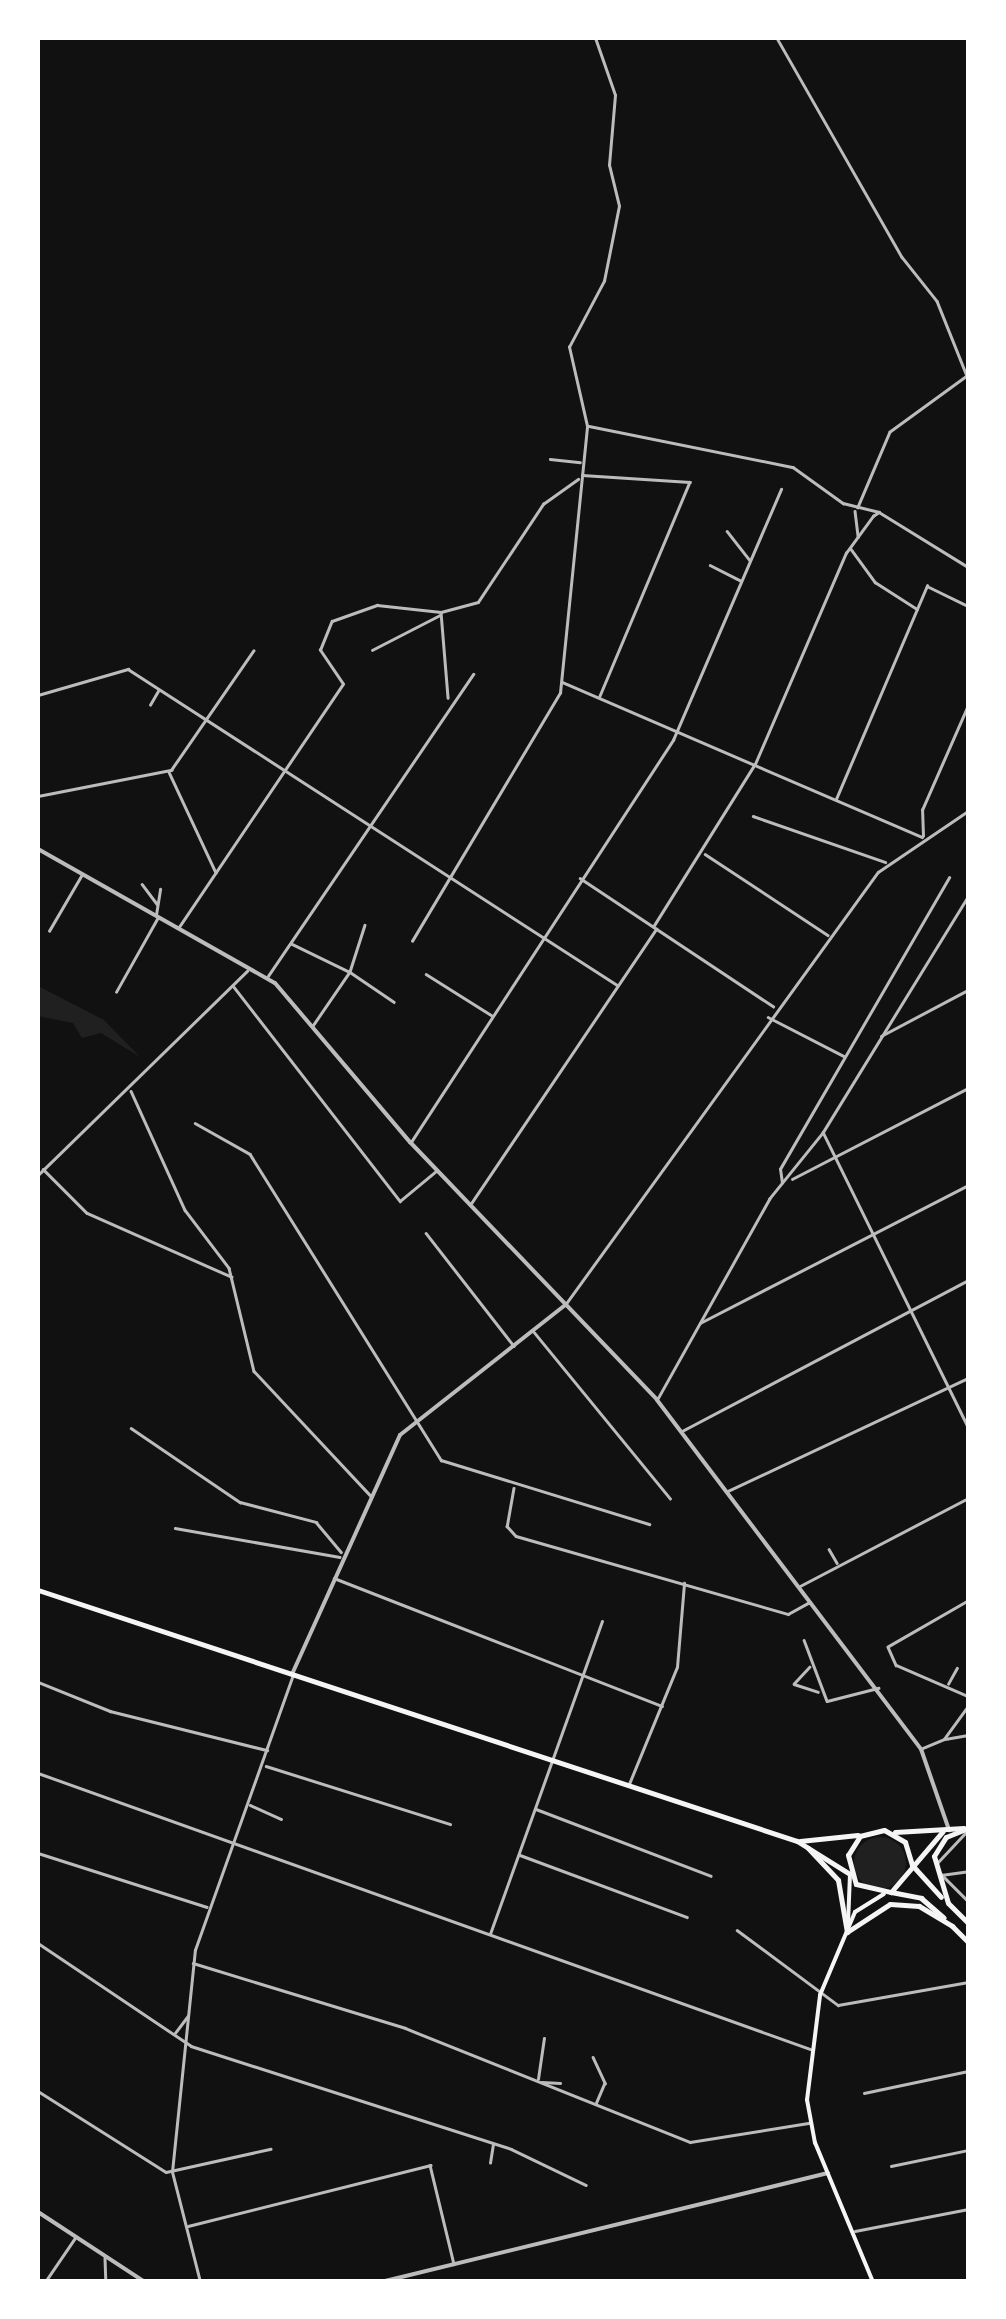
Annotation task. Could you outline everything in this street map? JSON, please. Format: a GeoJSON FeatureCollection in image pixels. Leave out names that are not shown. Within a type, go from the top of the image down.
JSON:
{"type":"FeatureCollection","features":[{"type":"Feature","properties":{"kind":"main road"},"geometry":{"type":"LineString","coordinates":[[38,1590],[797,1841],[887,1893],[926,1901],[968,1942]]}},
{"type":"Feature","properties":{"kind":"main road"},"geometry":{"type":"LineString","coordinates":[[797,1841],[867,1832],[968,1829]]}},
{"type":"Feature","properties":{"kind":"main road"},"geometry":{"type":"LineString","coordinates":[[948,1904],[934,1856],[946,1837],[968,1829]]}},
{"type":"Feature","properties":{"kind":"main road"},"geometry":{"type":"LineString","coordinates":[[873,2282],[809,2123],[810,2049],[820,1995],[859,1908],[887,1893],[946,1830]]}},
{"type":"Feature","properties":{"kind":"main road"},"geometry":{"type":"LineString","coordinates":[[847,1932],[851,1848],[867,1832]]}},
{"type":"Feature","properties":{"kind":"main road"},"geometry":{"type":"LineString","coordinates":[[892,1832],[912,1865],[968,1923]]}},
{"type":"Feature","properties":{"kind":"main road"},"geometry":{"type":"LineString","coordinates":[[797,1841],[838,1880],[847,1932]]}},
{"type":"Feature","properties":{"kind":"main road"},"geometry":{"type":"LineString","coordinates":[[847,1932],[890,1904],[918,1906],[952,1926]]}},
{"type":"Feature","properties":{"kind":"street"},"geometry":{"type":"LineString","coordinates":[[412,941],[554,706],[560,681],[587,426],[569,347],[604,281],[619,206],[609,165],[615,95],[596,38]]}},
{"type":"Feature","properties":{"kind":"street"},"geometry":{"type":"LineString","coordinates":[[777,38],[902,257],[937,300],[968,383]]}},
{"type":"Feature","properties":{"kind":"street"},"geometry":{"type":"LineString","coordinates":[[858,537],[856,508],[890,432],[967,376]]}},
{"type":"Feature","properties":{"kind":"street"},"geometry":{"type":"LineString","coordinates":[[587,426],[793,467],[856,508],[879,512],[968,567]]}},
{"type":"Feature","properties":{"kind":"street"},"geometry":{"type":"LineString","coordinates":[[550,459],[582,462]]}},
{"type":"Feature","properties":{"kind":"street"},"geometry":{"type":"LineString","coordinates":[[372,650],[441,613],[478,602],[543,504],[579,477],[690,482],[599,698]]}},
{"type":"Feature","properties":{"kind":"street"},"geometry":{"type":"LineString","coordinates":[[410,1142],[677,731],[781,489]]}},
{"type":"Feature","properties":{"kind":"street"},"geometry":{"type":"LineString","coordinates":[[469,1206],[654,928],[755,764],[850,548],[879,512]]}},
{"type":"Feature","properties":{"kind":"street"},"geometry":{"type":"LineString","coordinates":[[727,531],[750,560]]}},
{"type":"Feature","properties":{"kind":"street"},"geometry":{"type":"LineString","coordinates":[[850,548],[875,582],[918,608]]}},
{"type":"Feature","properties":{"kind":"street"},"geometry":{"type":"LineString","coordinates":[[710,565],[741,581]]}},
{"type":"Feature","properties":{"kind":"street"},"geometry":{"type":"LineString","coordinates":[[836,799],[929,585],[968,606]]}},
{"type":"Feature","properties":{"kind":"street"},"geometry":{"type":"LineString","coordinates":[[178,928],[346,678],[322,662],[332,621],[377,605],[441,613]]}},
{"type":"Feature","properties":{"kind":"street"},"geometry":{"type":"LineString","coordinates":[[441,613],[448,699]]}},
{"type":"Feature","properties":{"kind":"street"},"geometry":{"type":"LineString","coordinates":[[38,796],[169,770],[253,650]]}},
{"type":"Feature","properties":{"kind":"street"},"geometry":{"type":"LineString","coordinates":[[38,695],[120,668],[287,769],[617,984]]}},
{"type":"Feature","properties":{"kind":"street"},"geometry":{"type":"LineString","coordinates":[[267,977],[448,699],[473,674]]}},
{"type":"Feature","properties":{"kind":"street"},"geometry":{"type":"LineString","coordinates":[[560,681],[924,838]]}},
{"type":"Feature","properties":{"kind":"street"},"geometry":{"type":"LineString","coordinates":[[150,705],[158,689]]}},
{"type":"Feature","properties":{"kind":"street"},"geometry":{"type":"LineString","coordinates":[[924,838],[922,810],[968,706]]}},
{"type":"Feature","properties":{"kind":"street"},"geometry":{"type":"LineString","coordinates":[[169,770],[216,874]]}},
{"type":"Feature","properties":{"kind":"street"},"geometry":{"type":"LineString","coordinates":[[200,2282],[172,2172],[193,1963],[208,1908],[340,1554],[412,1425],[564,1306],[774,1007],[886,862],[968,811]]}},
{"type":"Feature","properties":{"kind":"street"},"geometry":{"type":"LineString","coordinates":[[753,816],[886,862]]}},
{"type":"Feature","properties":{"kind":"street"},"geometry":{"type":"LineString","coordinates":[[38,850],[267,977],[469,1206],[657,1400],[921,1749],[946,1830]]}},
{"type":"Feature","properties":{"kind":"street"},"geometry":{"type":"LineString","coordinates":[[702,853],[829,936]]}},
{"type":"Feature","properties":{"kind":"street"},"geometry":{"type":"LineString","coordinates":[[49,931],[81,876]]}},
{"type":"Feature","properties":{"kind":"street"},"geometry":{"type":"LineString","coordinates":[[783,1184],[780,1169],[949,877]]}},
{"type":"Feature","properties":{"kind":"street"},"geometry":{"type":"LineString","coordinates":[[580,878],[774,1007]]}},
{"type":"Feature","properties":{"kind":"street"},"geometry":{"type":"LineString","coordinates":[[142,884],[158,905]]}},
{"type":"Feature","properties":{"kind":"street"},"geometry":{"type":"LineString","coordinates":[[116,992],[157,917],[160,889]]}},
{"type":"Feature","properties":{"kind":"street"},"geometry":{"type":"LineString","coordinates":[[789,1181],[968,896]]}},
{"type":"Feature","properties":{"kind":"street"},"geometry":{"type":"LineString","coordinates":[[312,1027],[350,972],[365,926]]}},
{"type":"Feature","properties":{"kind":"street"},"geometry":{"type":"LineString","coordinates":[[289,944],[350,972],[394,1002]]}},
{"type":"Feature","properties":{"kind":"street"},"geometry":{"type":"LineString","coordinates":[[38,1175],[131,1091],[248,968]]}},
{"type":"Feature","properties":{"kind":"street"},"geometry":{"type":"LineString","coordinates":[[426,974],[492,1016]]}},
{"type":"Feature","properties":{"kind":"street"},"geometry":{"type":"LineString","coordinates":[[234,987],[400,1201],[436,1170]]}},
{"type":"Feature","properties":{"kind":"street"},"geometry":{"type":"LineString","coordinates":[[880,1037],[968,990]]}},
{"type":"Feature","properties":{"kind":"street"},"geometry":{"type":"LineString","coordinates":[[768,1016],[845,1057]]}},
{"type":"Feature","properties":{"kind":"street"},"geometry":{"type":"LineString","coordinates":[[657,1400],[783,1184],[968,1088]]}},
{"type":"Feature","properties":{"kind":"street"},"geometry":{"type":"LineString","coordinates":[[131,1091],[184,1210],[233,1278],[254,1371],[371,1496]]}},
{"type":"Feature","properties":{"kind":"street"},"geometry":{"type":"LineString","coordinates":[[195,1123],[250,1154],[412,1425],[461,1473],[649,1524]]}},
{"type":"Feature","properties":{"kind":"street"},"geometry":{"type":"LineString","coordinates":[[823,1132],[968,1427]]}},
{"type":"Feature","properties":{"kind":"street"},"geometry":{"type":"LineString","coordinates":[[43,1169],[87,1214],[233,1278]]}},
{"type":"Feature","properties":{"kind":"street"},"geometry":{"type":"LineString","coordinates":[[699,1324],[968,1185]]}},
{"type":"Feature","properties":{"kind":"street"},"geometry":{"type":"LineString","coordinates":[[426,1232],[514,1346]]}},
{"type":"Feature","properties":{"kind":"street"},"geometry":{"type":"LineString","coordinates":[[681,1431],[968,1280]]}},
{"type":"Feature","properties":{"kind":"street"},"geometry":{"type":"LineString","coordinates":[[534,1332],[670,1498]]}},
{"type":"Feature","properties":{"kind":"street"},"geometry":{"type":"LineString","coordinates":[[727,1492],[968,1378]]}},
{"type":"Feature","properties":{"kind":"street"},"geometry":{"type":"LineString","coordinates":[[131,1428],[240,1502],[316,1522],[340,1554]]}},
{"type":"Feature","properties":{"kind":"street"},"geometry":{"type":"LineString","coordinates":[[514,1488],[508,1532],[602,1566],[684,1582],[788,1614],[809,1602]]}},
{"type":"Feature","properties":{"kind":"street"},"geometry":{"type":"LineString","coordinates":[[798,1587],[968,1498]]}},
{"type":"Feature","properties":{"kind":"street"},"geometry":{"type":"LineString","coordinates":[[174,1528],[340,1554]]}},
{"type":"Feature","properties":{"kind":"street"},"geometry":{"type":"LineString","coordinates":[[829,1548],[838,1564]]}},
{"type":"Feature","properties":{"kind":"street"},"geometry":{"type":"LineString","coordinates":[[334,1578],[662,1706]]}},
{"type":"Feature","properties":{"kind":"street"},"geometry":{"type":"LineString","coordinates":[[629,1784],[677,1666],[684,1582]]}},
{"type":"Feature","properties":{"kind":"street"},"geometry":{"type":"LineString","coordinates":[[968,1601],[888,1647],[896,1665],[968,1696]]}},
{"type":"Feature","properties":{"kind":"street"},"geometry":{"type":"LineString","coordinates":[[489,1935],[602,1621]]}},
{"type":"Feature","properties":{"kind":"street"},"geometry":{"type":"LineString","coordinates":[[804,1640],[821,1693]]}},
{"type":"Feature","properties":{"kind":"street"},"geometry":{"type":"LineString","coordinates":[[812,1666],[794,1684],[821,1693],[832,1702],[878,1688]]}},
{"type":"Feature","properties":{"kind":"street"},"geometry":{"type":"LineString","coordinates":[[947,1685],[956,1668]]}},
{"type":"Feature","properties":{"kind":"street"},"geometry":{"type":"LineString","coordinates":[[38,1682],[110,1711],[269,1751]]}},
{"type":"Feature","properties":{"kind":"street"},"geometry":{"type":"LineString","coordinates":[[944,1740],[968,1706]]}},
{"type":"Feature","properties":{"kind":"street"},"geometry":{"type":"LineString","coordinates":[[921,1749],[968,1735]]}},
{"type":"Feature","properties":{"kind":"street"},"geometry":{"type":"LineString","coordinates":[[264,1766],[450,1824]]}},
{"type":"Feature","properties":{"kind":"street"},"geometry":{"type":"LineString","coordinates":[[38,1773],[810,2049]]}},
{"type":"Feature","properties":{"kind":"street"},"geometry":{"type":"LineString","coordinates":[[248,1805],[281,1819]]}},
{"type":"Feature","properties":{"kind":"street"},"geometry":{"type":"LineString","coordinates":[[536,1810],[711,1876]]}},
{"type":"Feature","properties":{"kind":"street"},"geometry":{"type":"LineString","coordinates":[[968,1829],[938,1856],[942,1875],[968,1901]]}},
{"type":"Feature","properties":{"kind":"street"},"geometry":{"type":"LineString","coordinates":[[38,1854],[208,1908]]}},
{"type":"Feature","properties":{"kind":"street"},"geometry":{"type":"LineString","coordinates":[[519,1855],[687,1917]]}},
{"type":"Feature","properties":{"kind":"street"},"geometry":{"type":"LineString","coordinates":[[942,1875],[968,1871]]}},
{"type":"Feature","properties":{"kind":"street"},"geometry":{"type":"LineString","coordinates":[[737,1930],[820,1995],[854,2006],[968,1982]]}},
{"type":"Feature","properties":{"kind":"street"},"geometry":{"type":"LineString","coordinates":[[38,1943],[186,2043],[493,2143],[586,2184]]}},
{"type":"Feature","properties":{"kind":"street"},"geometry":{"type":"LineString","coordinates":[[193,1963],[366,2014],[690,2142],[809,2123]]}},
{"type":"Feature","properties":{"kind":"street"},"geometry":{"type":"LineString","coordinates":[[172,2032],[188,2015]]}},
{"type":"Feature","properties":{"kind":"street"},"geometry":{"type":"LineString","coordinates":[[539,2081],[544,2038]]}},
{"type":"Feature","properties":{"kind":"street"},"geometry":{"type":"LineString","coordinates":[[593,2057],[606,2083],[596,2104]]}},
{"type":"Feature","properties":{"kind":"street"},"geometry":{"type":"LineString","coordinates":[[864,2093],[968,2070]]}},
{"type":"Feature","properties":{"kind":"street"},"geometry":{"type":"LineString","coordinates":[[539,2081],[560,2083]]}},
{"type":"Feature","properties":{"kind":"street"},"geometry":{"type":"LineString","coordinates":[[38,2091],[172,2172],[270,2149]]}},
{"type":"Feature","properties":{"kind":"street"},"geometry":{"type":"LineString","coordinates":[[490,2163],[493,2143]]}},
{"type":"Feature","properties":{"kind":"street"},"geometry":{"type":"LineString","coordinates":[[890,2166],[968,2150]]}},
{"type":"Feature","properties":{"kind":"street"},"geometry":{"type":"LineString","coordinates":[[186,2227],[430,2166],[454,2264]]}},
{"type":"Feature","properties":{"kind":"street"},"geometry":{"type":"LineString","coordinates":[[381,2282],[828,2172]]}},
{"type":"Feature","properties":{"kind":"street"},"geometry":{"type":"LineString","coordinates":[[854,2231],[968,2209]]}},
{"type":"Feature","properties":{"kind":"street"},"geometry":{"type":"LineString","coordinates":[[38,2212],[145,2282]]}},
{"type":"Feature","properties":{"kind":"street"},"geometry":{"type":"LineString","coordinates":[[44,2282],[76,2237]]}},
{"type":"Feature","properties":{"kind":"street"},"geometry":{"type":"LineString","coordinates":[[106,2256],[106,2282]]}},
{"type":"Feature","properties":{"kind":"shaded area"},"geometry":{"type":"Polygon","coordinates":[[[38,986],[104,1020],[140,1057],[101,1033],[82,1038],[73,1023],[38,1016],[38,986]]]}},
{"type":"Feature","properties":{"kind":"shaded area"},"geometry":{"type":"Polygon","coordinates":[[[880,1837],[898,1845],[906,1863],[898,1881],[880,1889],[862,1881],[854,1863],[862,1845],[880,1837]]]}}]}
